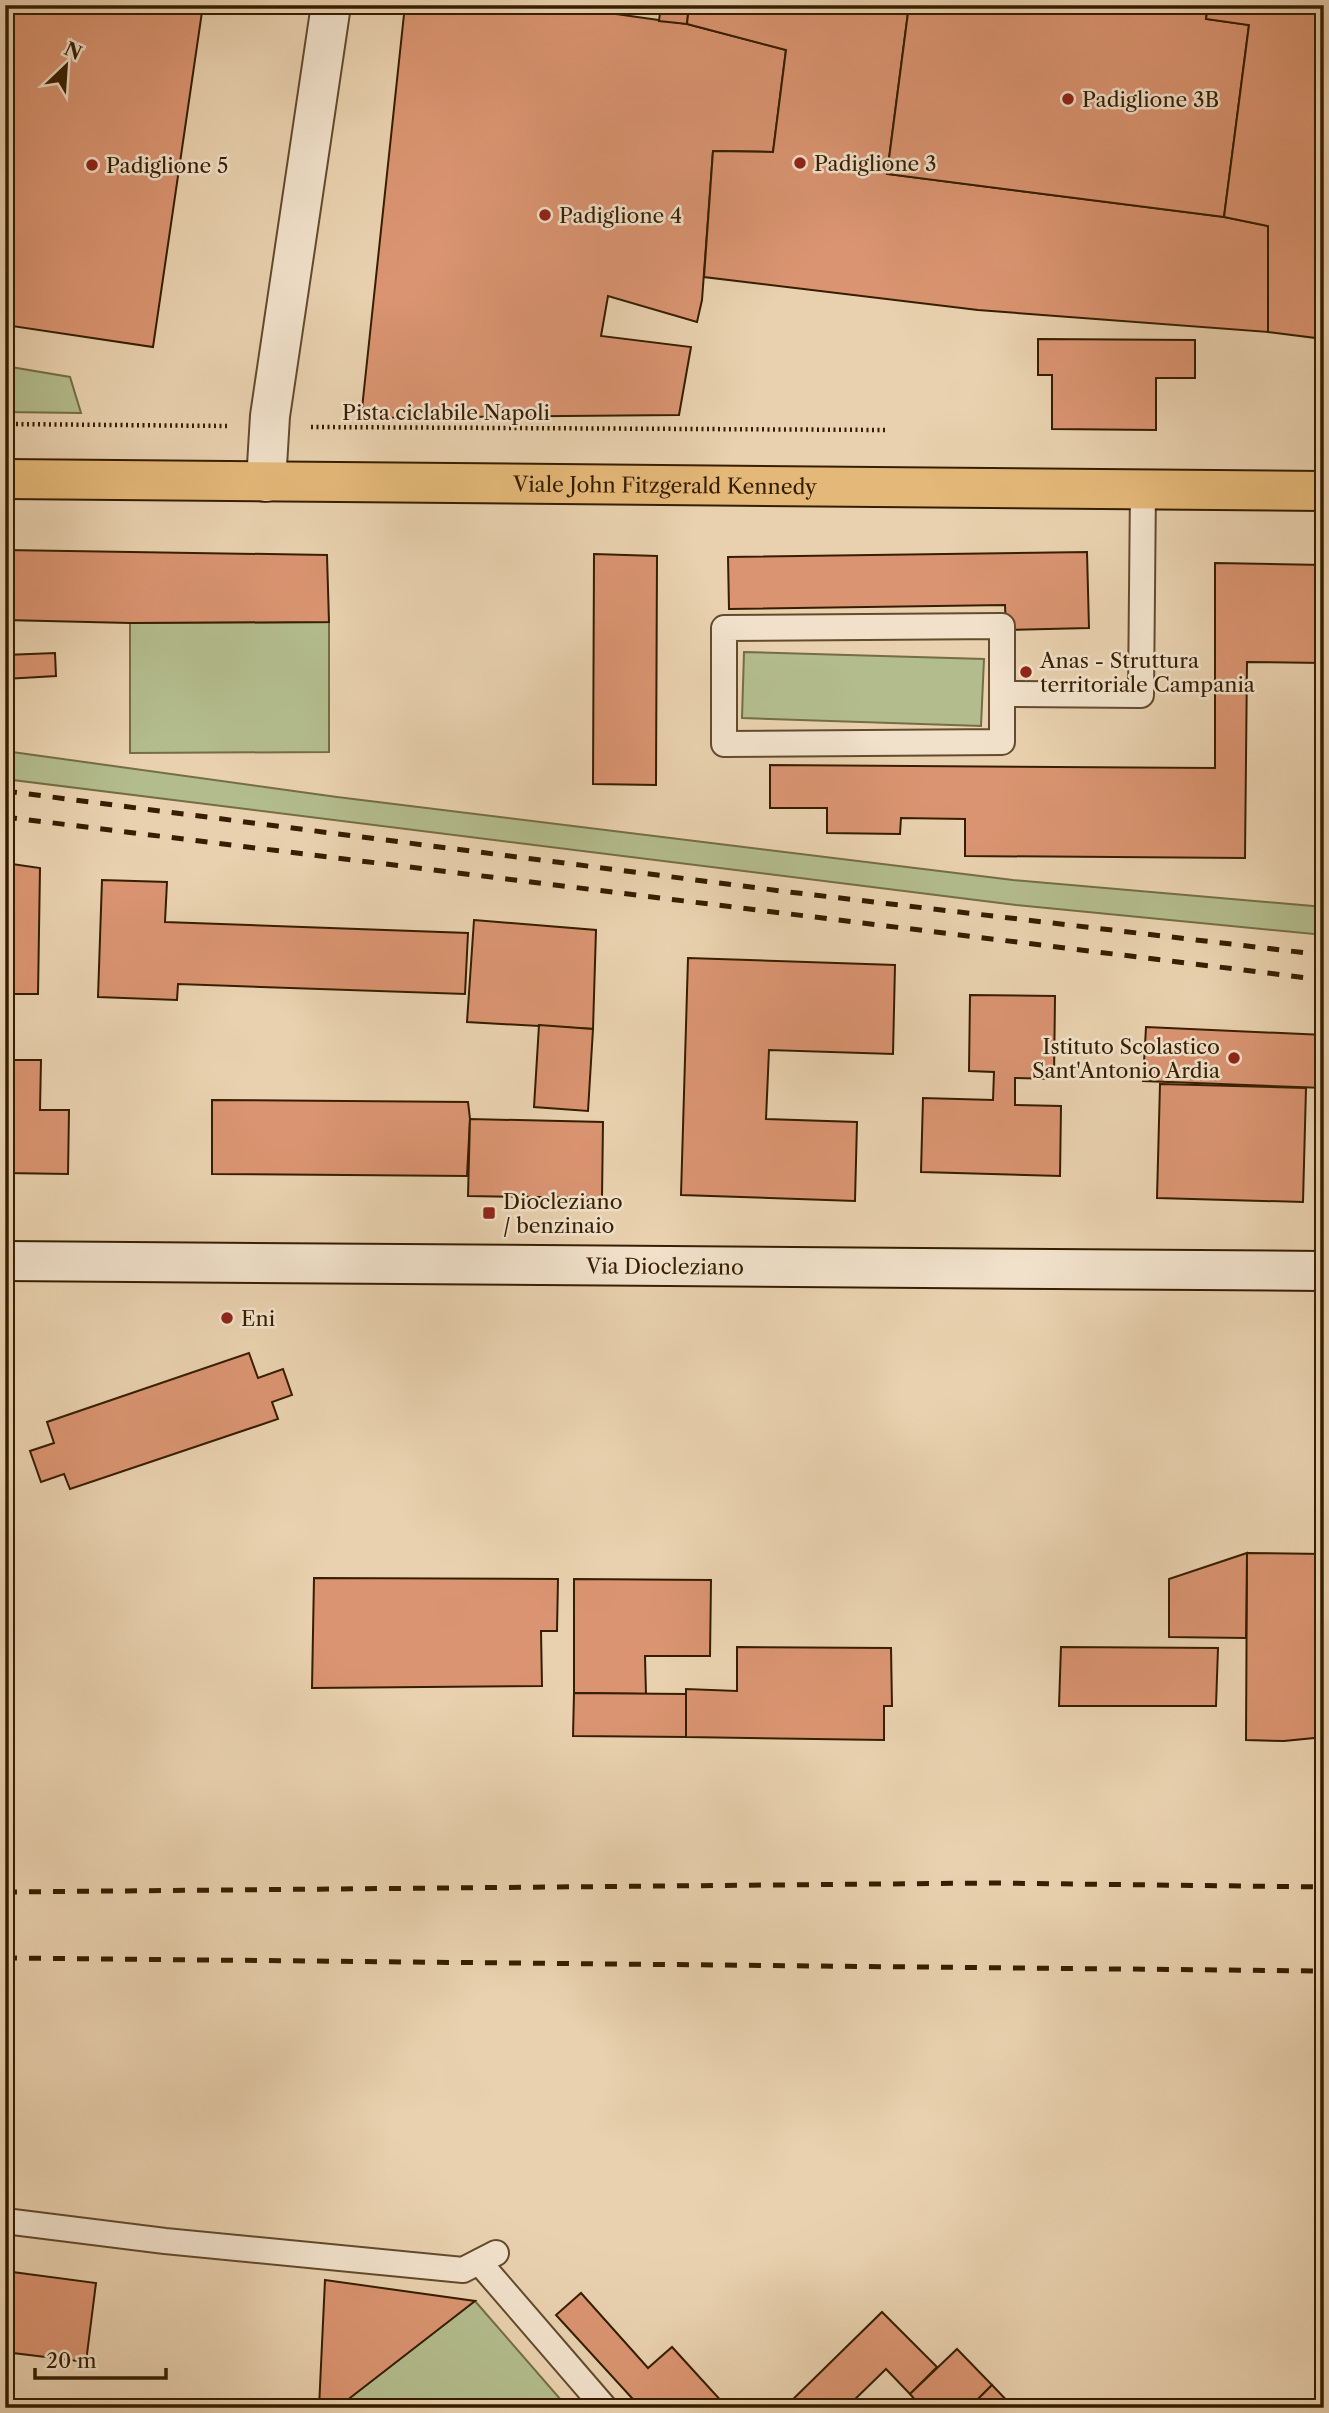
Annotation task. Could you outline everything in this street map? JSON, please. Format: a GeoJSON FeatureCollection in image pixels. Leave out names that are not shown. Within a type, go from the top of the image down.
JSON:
{"type":"FeatureCollection","features":[{"type":"Feature","properties":{"kind":"main road","name":"Viale John Fitzgerald Kennedy"},"geometry":{"type":"LineString","coordinates":[[5,479],[1324,491]]}},
{"type":"Feature","properties":{"kind":"street"},"geometry":{"type":"LineString","coordinates":[[266,482],[268,426],[331,5]]}},
{"type":"Feature","properties":{"kind":"street","name":"Via Diocleziano"},"geometry":{"type":"LineString","coordinates":[[5,1261],[1324,1270]]}},
{"type":"Feature","properties":{"kind":"lane"},"geometry":{"type":"LineString","coordinates":[[1002,694],[1141,695],[1143,488]]}},
{"type":"Feature","properties":{"kind":"lane"},"geometry":{"type":"LineString","coordinates":[[1002,626],[1002,694],[1002,742],[724,744],[724,628],[1002,626]]}},
{"type":"Feature","properties":{"kind":"lane"},"geometry":{"type":"LineString","coordinates":[[5,2221],[165,2241],[463,2270],[487,2257],[605,2408]]}},
{"type":"Feature","properties":{"kind":"path","name":"Pista ciclabile Napoli"},"geometry":{"type":"LineString","coordinates":[[5,424],[887,430]]}},
{"type":"Feature","properties":{"kind":"green space"},"geometry":{"type":"Polygon","coordinates":[[[5,366],[70,377],[81,413],[5,412],[5,366]]]}},
{"type":"Feature","properties":{"kind":"green space"},"geometry":{"type":"Polygon","coordinates":[[[329,622],[329,752],[130,753],[130,623],[329,622]]]}},
{"type":"Feature","properties":{"kind":"green space"},"geometry":{"type":"Polygon","coordinates":[[[744,652],[984,659],[981,726],[742,718],[744,652]]]}},
{"type":"Feature","properties":{"kind":"green space"},"geometry":{"type":"Polygon","coordinates":[[[5,751],[337,797],[1013,880],[1324,907],[1324,935],[1016,905],[5,779],[5,751]]]}},
{"type":"Feature","properties":{"kind":"green space"},"geometry":{"type":"Polygon","coordinates":[[[475,2301],[568,2408],[342,2408],[340,2405],[475,2301]]]}},
{"type":"Feature","properties":{"kind":"building","name":"Padiglione 5"},"geometry":{"type":"Polygon","coordinates":[[[5,5],[203,5],[153,347],[5,325],[5,5]]]}},
{"type":"Feature","properties":{"kind":"building","name":"Padiglione 4"},"geometry":{"type":"Polygon","coordinates":[[[405,5],[552,5],[687,24],[786,50],[773,152],[713,151],[702,300],[697,322],[608,296],[601,336],[691,347],[679,415],[361,418],[405,5]]]}},
{"type":"Feature","properties":{"kind":"building"},"geometry":{"type":"Polygon","coordinates":[[[661,5],[689,5],[687,24],[659,21],[661,5]]]}},
{"type":"Feature","properties":{"kind":"building","name":"Padiglione 3"},"geometry":{"type":"Polygon","coordinates":[[[689,5],[909,5],[887,174],[1224,217],[1268,226],[1268,332],[978,310],[704,277],[713,151],[773,152],[786,50],[687,24],[689,5]]]}},
{"type":"Feature","properties":{"kind":"building","name":"Padiglione 3B"},"geometry":{"type":"Polygon","coordinates":[[[909,5],[1208,5],[1206,19],[1249,25],[1224,217],[887,174],[909,5]]]}},
{"type":"Feature","properties":{"kind":"building"},"geometry":{"type":"Polygon","coordinates":[[[1208,5],[1324,5],[1324,339],[1268,332],[1268,226],[1224,217],[1249,25],[1206,19],[1208,5]]]}},
{"type":"Feature","properties":{"kind":"building"},"geometry":{"type":"Polygon","coordinates":[[[1038,339],[1195,340],[1195,378],[1156,378],[1156,430],[1052,429],[1052,375],[1038,375],[1038,339]]]}},
{"type":"Feature","properties":{"kind":"building"},"geometry":{"type":"Polygon","coordinates":[[[5,550],[327,555],[329,622],[130,623],[5,620],[5,550]]]}},
{"type":"Feature","properties":{"kind":"building"},"geometry":{"type":"Polygon","coordinates":[[[1087,552],[1089,628],[1006,630],[1005,605],[729,609],[728,557],[1087,552]]]}},
{"type":"Feature","properties":{"kind":"building"},"geometry":{"type":"Polygon","coordinates":[[[594,554],[657,556],[656,785],[593,784],[594,554]]]}},
{"type":"Feature","properties":{"kind":"building"},"geometry":{"type":"Polygon","coordinates":[[[1215,563],[1324,565],[1324,663],[1247,662],[1245,858],[965,856],[965,819],[901,818],[900,834],[827,833],[827,808],[770,808],[770,765],[1215,768],[1215,563]]]}},
{"type":"Feature","properties":{"kind":"building"},"geometry":{"type":"Polygon","coordinates":[[[55,653],[56,676],[5,679],[5,655],[55,653]]]}},
{"type":"Feature","properties":{"kind":"building"},"geometry":{"type":"Polygon","coordinates":[[[5,863],[40,868],[38,994],[5,994],[5,863]]]}},
{"type":"Feature","properties":{"kind":"building"},"geometry":{"type":"Polygon","coordinates":[[[102,880],[167,882],[165,922],[468,933],[465,994],[178,984],[177,1000],[98,997],[102,880]]]}},
{"type":"Feature","properties":{"kind":"building"},"geometry":{"type":"Polygon","coordinates":[[[474,920],[596,930],[593,1029],[467,1022],[474,920]]]}},
{"type":"Feature","properties":{"kind":"building"},"geometry":{"type":"Polygon","coordinates":[[[688,958],[895,965],[893,1054],[769,1050],[766,1119],[857,1122],[855,1201],[681,1195],[688,958]]]}},
{"type":"Feature","properties":{"kind":"building"},"geometry":{"type":"Polygon","coordinates":[[[970,995],[1055,996],[1054,1079],[1015,1078],[1015,1105],[1061,1106],[1060,1176],[921,1172],[923,1098],[993,1100],[994,1072],[969,1071],[970,995]]]}},
{"type":"Feature","properties":{"kind":"building"},"geometry":{"type":"Polygon","coordinates":[[[539,1025],[593,1029],[588,1111],[534,1107],[539,1025]]]}},
{"type":"Feature","properties":{"kind":"building","name":"Istituto Scolastico Sant'Antonio Ardia"},"geometry":{"type":"Polygon","coordinates":[[[1146,1027],[1324,1035],[1324,1088],[1143,1081],[1146,1027]]]}},
{"type":"Feature","properties":{"kind":"building"},"geometry":{"type":"Polygon","coordinates":[[[5,1060],[41,1060],[40,1110],[69,1110],[68,1174],[5,1173],[5,1060]]]}},
{"type":"Feature","properties":{"kind":"building"},"geometry":{"type":"Polygon","coordinates":[[[1160,1084],[1306,1088],[1303,1202],[1157,1198],[1160,1084]]]}},
{"type":"Feature","properties":{"kind":"building"},"geometry":{"type":"Polygon","coordinates":[[[212,1100],[468,1102],[470,1119],[467,1176],[212,1174],[212,1100]]]}},
{"type":"Feature","properties":{"kind":"building"},"geometry":{"type":"Polygon","coordinates":[[[470,1119],[603,1122],[602,1198],[468,1196],[470,1119]]]}},
{"type":"Feature","properties":{"kind":"building"},"geometry":{"type":"Polygon","coordinates":[[[249,1353],[258,1378],[283,1369],[292,1395],[272,1402],[278,1419],[70,1489],[64,1474],[41,1482],[30,1451],[54,1443],[47,1422],[249,1353]]]}},
{"type":"Feature","properties":{"kind":"building"},"geometry":{"type":"Polygon","coordinates":[[[1247,1553],[1324,1554],[1324,1737],[1284,1741],[1246,1740],[1247,1553]]]}},
{"type":"Feature","properties":{"kind":"building"},"geometry":{"type":"Polygon","coordinates":[[[1247,1553],[1246,1638],[1169,1637],[1169,1579],[1247,1553]]]}},
{"type":"Feature","properties":{"kind":"building"},"geometry":{"type":"Polygon","coordinates":[[[314,1578],[558,1579],[557,1631],[541,1631],[542,1686],[312,1688],[314,1578]]]}},
{"type":"Feature","properties":{"kind":"building"},"geometry":{"type":"Polygon","coordinates":[[[574,1579],[711,1580],[710,1656],[645,1656],[646,1694],[574,1693],[574,1579]]]}},
{"type":"Feature","properties":{"kind":"building"},"geometry":{"type":"Polygon","coordinates":[[[737,1647],[891,1648],[892,1706],[884,1706],[884,1740],[686,1737],[686,1689],[737,1691],[737,1647]]]}},
{"type":"Feature","properties":{"kind":"building"},"geometry":{"type":"Polygon","coordinates":[[[1061,1647],[1218,1648],[1216,1706],[1059,1706],[1061,1647]]]}},
{"type":"Feature","properties":{"kind":"building"},"geometry":{"type":"Polygon","coordinates":[[[574,1693],[686,1694],[686,1737],[573,1736],[574,1693]]]}},
{"type":"Feature","properties":{"kind":"building"},"geometry":{"type":"Polygon","coordinates":[[[5,2271],[96,2283],[86,2362],[5,2352],[5,2271]]]}},
{"type":"Feature","properties":{"kind":"building"},"geometry":{"type":"Polygon","coordinates":[[[325,2280],[475,2301],[337,2408],[319,2408],[325,2280]]]}},
{"type":"Feature","properties":{"kind":"building"},"geometry":{"type":"Polygon","coordinates":[[[581,2293],[648,2368],[672,2347],[724,2404],[720,2408],[641,2408],[556,2315],[581,2293]]]}},
{"type":"Feature","properties":{"kind":"building"},"geometry":{"type":"Polygon","coordinates":[[[882,2312],[937,2367],[910,2394],[886,2369],[846,2408],[784,2408],[882,2312]]]}},
{"type":"Feature","properties":{"kind":"building"},"geometry":{"type":"Polygon","coordinates":[[[957,2349],[992,2385],[972,2405],[975,2408],[922,2408],[910,2394],[957,2349]]]}},
{"type":"Feature","properties":{"kind":"building"},"geometry":{"type":"Polygon","coordinates":[[[992,2385],[1014,2408],[975,2408],[972,2405],[992,2385]]]}},
{"type":"Feature","properties":{"kind":"railway"},"geometry":{"type":"LineString","coordinates":[[5,791],[789,892],[1324,955]]}},
{"type":"Feature","properties":{"kind":"railway"},"geometry":{"type":"LineString","coordinates":[[5,817],[1324,980]]}},
{"type":"Feature","properties":{"kind":"railway"},"geometry":{"type":"LineString","coordinates":[[5,1892],[991,1883],[1324,1887]]}},
{"type":"Feature","properties":{"kind":"railway"},"geometry":{"type":"LineString","coordinates":[[5,1958],[1324,1971]]}},
{"type":"Feature","properties":{"kind":"place","name":"Padiglione 3B"},"geometry":{"type":"Point","coordinates":[1068,99]}},
{"type":"Feature","properties":{"kind":"place","name":"Padiglione 3"},"geometry":{"type":"Point","coordinates":[800,163]}},
{"type":"Feature","properties":{"kind":"place","name":"Padiglione 5"},"geometry":{"type":"Point","coordinates":[92,165]}},
{"type":"Feature","properties":{"kind":"place","name":"Padiglione 4"},"geometry":{"type":"Point","coordinates":[545,215]}},
{"type":"Feature","properties":{"kind":"place","name":"Anas - Struttura territoriale Campania"},"geometry":{"type":"Point","coordinates":[1026,672]}},
{"type":"Feature","properties":{"kind":"place","name":"Istituto Scolastico Sant'Antonio Ardia"},"geometry":{"type":"Point","coordinates":[1234,1058]}},
{"type":"Feature","properties":{"kind":"place","name":"Diocleziano / benzinaio"},"geometry":{"type":"Point","coordinates":[489,1213]}},
{"type":"Feature","properties":{"kind":"place","name":"Eni"},"geometry":{"type":"Point","coordinates":[227,1318]}}]}
